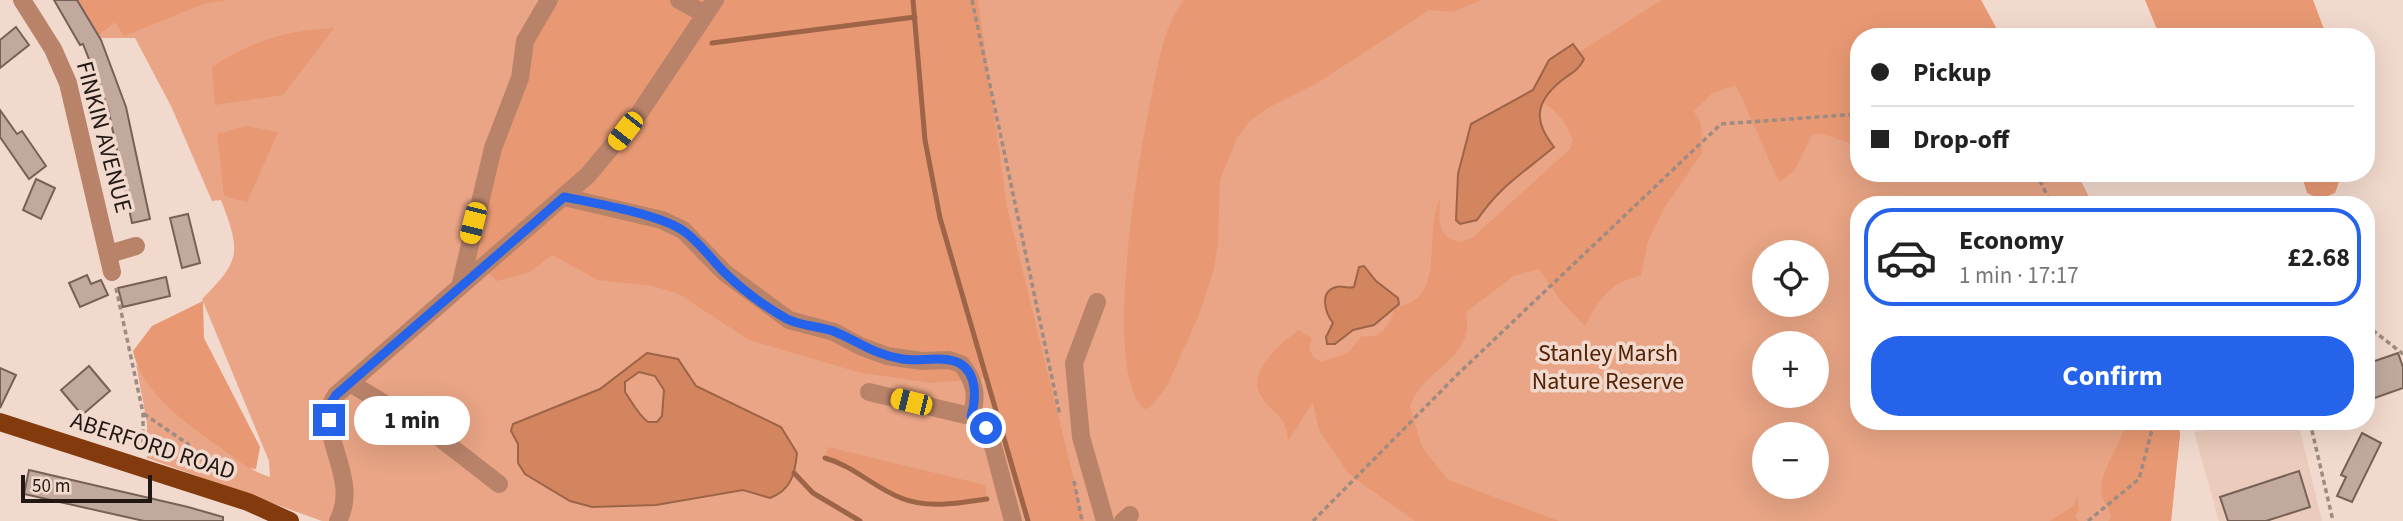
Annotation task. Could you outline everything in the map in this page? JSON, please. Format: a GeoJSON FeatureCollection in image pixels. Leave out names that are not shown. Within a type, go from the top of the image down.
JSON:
{"type":"FeatureCollection","features":[{"type":"Feature","properties":{"kind":"main road","name":"ABERFORD ROAD"},"geometry":{"type":"LineString","coordinates":[[0,422],[248,502],[290,521]]}},
{"type":"Feature","properties":{"kind":"street","name":"FINKIN AVENUE"},"geometry":{"type":"LineString","coordinates":[[22,0],[53,49],[68,83],[111,263],[136,246]]}},
{"type":"Feature","properties":{"kind":"street"},"geometry":{"type":"LineString","coordinates":[[460,287],[493,148],[520,78],[525,41],[549,0]]}},
{"type":"Feature","properties":{"kind":"street"},"geometry":{"type":"LineString","coordinates":[[338,521],[345,507],[346,490],[329,420],[329,406],[350,383],[564,197],[613,147],[638,115],[710,7],[679,0]]}},
{"type":"Feature","properties":{"kind":"street"},"geometry":{"type":"LineString","coordinates":[[564,197],[662,220],[683,230],[725,273],[789,320],[834,332],[887,356],[922,361],[949,360],[961,364],[969,373],[975,389],[971,416]]}},
{"type":"Feature","properties":{"kind":"street"},"geometry":{"type":"LineString","coordinates":[[1097,302],[1074,363],[1081,437],[1105,521]]}},
{"type":"Feature","properties":{"kind":"street"},"geometry":{"type":"LineString","coordinates":[[350,383],[432,432],[499,484]]}},
{"type":"Feature","properties":{"kind":"street"},"geometry":{"type":"LineString","coordinates":[[869,392],[978,418],[986,428],[1013,521]]}},
{"type":"Feature","properties":{"kind":"path"},"geometry":{"type":"LineString","coordinates":[[972,0],[1062,428]]}},
{"type":"Feature","properties":{"kind":"path"},"geometry":{"type":"LineString","coordinates":[[1313,521],[1460,373],[1721,124],[1850,115]]}},
{"type":"Feature","properties":{"kind":"path"},"geometry":{"type":"LineString","coordinates":[[111,263],[143,413],[143,455]]}},
{"type":"Feature","properties":{"kind":"path"},"geometry":{"type":"LineString","coordinates":[[2375,332],[2403,354]]}},
{"type":"Feature","properties":{"kind":"path"},"geometry":{"type":"LineString","coordinates":[[143,413],[154,424],[188,444],[195,465],[191,484]]}},
{"type":"Feature","properties":{"kind":"path"},"geometry":{"type":"LineString","coordinates":[[2088,521],[2138,479],[2152,430]]}},
{"type":"Feature","properties":{"kind":"path"},"geometry":{"type":"LineString","coordinates":[[2312,430],[2333,521]]}},
{"type":"Feature","properties":{"kind":"path"},"geometry":{"type":"LineString","coordinates":[[1071,468],[1082,521]]}},
{"type":"Feature","properties":{"kind":"shaded area"},"geometry":{"type":"Polygon","coordinates":[[[71,0],[229,0],[203,4],[124,36],[115,22],[95,38],[71,0]]]}},
{"type":"Feature","properties":{"kind":"shaded area"},"geometry":{"type":"Polygon","coordinates":[[[548,0],[978,0],[1007,207],[1084,521],[1028,521],[986,378],[933,383],[861,373],[749,340],[679,294],[653,286],[598,280],[552,255],[530,272],[497,281],[473,259],[531,32],[548,0]]]}},
{"type":"Feature","properties":{"kind":"shaded area"},"geometry":{"type":"Polygon","coordinates":[[[1183,0],[1481,0],[1453,12],[1429,10],[1319,82],[1269,107],[1250,121],[1237,138],[1220,180],[1218,243],[1214,268],[1199,315],[1168,384],[1151,407],[1145,409],[1131,385],[1125,344],[1125,292],[1130,234],[1147,120],[1163,44],[1183,0]]]}},
{"type":"Feature","properties":{"kind":"shaded area"},"geometry":{"type":"Polygon","coordinates":[[[1662,0],[1981,0],[1996,28],[1850,28],[1850,143],[1823,134],[1812,135],[1794,171],[1779,182],[1736,85],[1713,93],[1694,111],[1701,125],[1702,153],[1665,207],[1648,241],[1641,276],[1613,287],[1595,308],[1585,326],[1561,301],[1539,269],[1514,276],[1466,312],[1467,328],[1456,353],[1426,382],[1410,407],[1422,447],[1448,480],[1559,521],[1415,521],[1349,474],[1319,430],[1313,402],[1288,441],[1282,419],[1261,396],[1257,387],[1258,377],[1268,358],[1299,330],[1312,338],[1309,348],[1313,357],[1321,362],[1348,353],[1362,336],[1375,336],[1380,333],[1388,325],[1394,307],[1411,302],[1422,293],[1428,280],[1435,213],[1440,199],[1441,226],[1447,236],[1460,242],[1472,238],[1570,149],[1573,140],[1562,119],[1532,96],[1546,73],[1662,0]]]}},
{"type":"Feature","properties":{"kind":"shaded area"},"geometry":{"type":"Polygon","coordinates":[[[2145,0],[2313,0],[2324,28],[2157,28],[2145,0]]]}},
{"type":"Feature","properties":{"kind":"shaded area"},"geometry":{"type":"Polygon","coordinates":[[[334,28],[283,95],[215,105],[212,67],[270,38],[334,28]]]}},
{"type":"Feature","properties":{"kind":"shaded area"},"geometry":{"type":"Polygon","coordinates":[[[1573,44],[1584,59],[1576,70],[1552,89],[1540,113],[1543,129],[1554,147],[1503,189],[1477,220],[1460,224],[1456,220],[1458,174],[1471,124],[1533,90],[1549,60],[1573,44]]]}},
{"type":"Feature","properties":{"kind":"shaded area"},"geometry":{"type":"Polygon","coordinates":[[[246,126],[278,132],[247,202],[224,196],[217,134],[246,126]]]}},
{"type":"Feature","properties":{"kind":"shaded area"},"geometry":{"type":"Polygon","coordinates":[[[2304,182],[2339,182],[2335,193],[2328,196],[2307,193],[2304,182]]]}},
{"type":"Feature","properties":{"kind":"shaded area"},"geometry":{"type":"Polygon","coordinates":[[[1364,266],[1376,281],[1398,298],[1399,304],[1374,325],[1353,330],[1335,344],[1327,344],[1326,337],[1333,323],[1325,304],[1327,293],[1340,286],[1354,287],[1359,267],[1364,266]]]}},
{"type":"Feature","properties":{"kind":"shaded area"},"geometry":{"type":"Polygon","coordinates":[[[203,301],[204,338],[260,447],[256,469],[248,468],[164,403],[150,387],[133,351],[152,326],[203,301]]]}},
{"type":"Feature","properties":{"kind":"shaded area"},"geometry":{"type":"Polygon","coordinates":[[[647,353],[678,359],[696,386],[781,427],[797,453],[791,480],[783,491],[770,498],[743,490],[656,505],[592,507],[570,501],[525,474],[518,463],[518,444],[511,431],[513,424],[600,389],[647,353]],[[639,372],[625,382],[625,392],[648,422],[657,422],[662,416],[664,390],[655,376],[639,372]]]}},
{"type":"Feature","properties":{"kind":"shaded area"},"geometry":{"type":"Polygon","coordinates":[[[2123,430],[2179,430],[2171,521],[2108,521],[2111,517],[2102,495],[2102,483],[2123,430]]]}},
{"type":"Feature","properties":{"kind":"shaded area"},"geometry":{"type":"Polygon","coordinates":[[[2300,430],[2322,521],[2219,521],[2194,432],[2300,430]]]}},
{"type":"Feature","properties":{"kind":"shaded area"},"geometry":{"type":"Polygon","coordinates":[[[828,447],[985,485],[987,499],[944,504],[901,498],[845,466],[825,458],[828,447]]]}},
{"type":"Feature","properties":{"kind":"shaded area"},"geometry":{"type":"Polygon","coordinates":[[[2077,495],[2079,509],[2075,517],[2079,521],[2050,521],[2075,505],[2077,495]]]}},
{"type":"Feature","properties":{"kind":"green space","name":"Stanley Marsh Nature Reserve"},"geometry":{"type":"Polygon","coordinates":[[[71,0],[1981,0],[1996,28],[1850,28],[1850,182],[2082,182],[2088,196],[1850,196],[1850,430],[2179,430],[2171,521],[322,521],[147,458],[147,423],[136,364],[166,401],[186,420],[241,462],[270,477],[269,461],[202,299],[230,264],[234,254],[232,232],[221,200],[212,201],[171,106],[135,38],[95,38],[71,0]]]}},
{"type":"Feature","properties":{"kind":"building"},"geometry":{"type":"Polygon","coordinates":[[[54,0],[77,0],[101,40],[126,107],[150,219],[132,223],[108,108],[83,44],[80,45],[54,0]]]}},
{"type":"Feature","properties":{"kind":"building"},"geometry":{"type":"Polygon","coordinates":[[[16,27],[29,45],[0,68],[0,40],[16,27]]]}},
{"type":"Feature","properties":{"kind":"building"},"geometry":{"type":"Polygon","coordinates":[[[0,110],[17,134],[22,131],[46,166],[29,179],[0,137],[0,110]]]}},
{"type":"Feature","properties":{"kind":"building"},"geometry":{"type":"Polygon","coordinates":[[[36,179],[55,188],[41,219],[23,210],[36,179]]]}},
{"type":"Feature","properties":{"kind":"building"},"geometry":{"type":"Polygon","coordinates":[[[188,214],[200,263],[182,268],[170,218],[188,214]]]}},
{"type":"Feature","properties":{"kind":"building"},"geometry":{"type":"Polygon","coordinates":[[[87,275],[91,284],[101,280],[108,295],[80,307],[69,283],[87,275]]]}},
{"type":"Feature","properties":{"kind":"building"},"geometry":{"type":"Polygon","coordinates":[[[166,277],[170,296],[123,307],[118,288],[166,277]]]}},
{"type":"Feature","properties":{"kind":"building"},"geometry":{"type":"Polygon","coordinates":[[[2398,353],[2403,367],[2403,388],[2375,398],[2375,361],[2398,353]]]}},
{"type":"Feature","properties":{"kind":"building"},"geometry":{"type":"Polygon","coordinates":[[[89,366],[110,391],[82,415],[61,390],[89,366]]]}},
{"type":"Feature","properties":{"kind":"building"},"geometry":{"type":"Polygon","coordinates":[[[0,368],[16,375],[0,408],[0,368]]]}},
{"type":"Feature","properties":{"kind":"building"},"geometry":{"type":"Polygon","coordinates":[[[2362,433],[2381,443],[2352,502],[2337,496],[2346,477],[2341,475],[2362,433]]]}},
{"type":"Feature","properties":{"kind":"building"},"geometry":{"type":"Polygon","coordinates":[[[29,470],[188,507],[223,517],[223,521],[144,521],[24,494],[29,470]]]}},
{"type":"Feature","properties":{"kind":"building"},"geometry":{"type":"Polygon","coordinates":[[[2299,471],[2310,507],[2266,521],[2228,521],[2220,497],[2299,471]]]}},
{"type":"Feature","properties":{"kind":"waterway"},"geometry":{"type":"LineString","coordinates":[[913,0],[925,140],[940,218],[1028,521]]}},
{"type":"Feature","properties":{"kind":"waterway"},"geometry":{"type":"LineString","coordinates":[[712,43],[915,17]]}},
{"type":"Feature","properties":{"kind":"waterway"},"geometry":{"type":"LineString","coordinates":[[825,458],[911,501],[944,504],[987,499]]}},
{"type":"Feature","properties":{"kind":"waterway"},"geometry":{"type":"LineString","coordinates":[[794,473],[813,493],[860,521]]}},
{"type":"Feature","properties":{"kind":"route"},"geometry":{"type":"LineString","coordinates":[[329,420],[329,406],[336,395],[564,197],[662,220],[683,230],[725,273],[789,320],[834,332],[887,356],[905,360],[949,360],[961,364],[969,373],[975,389],[971,416],[978,418],[986,428]]}}]}
